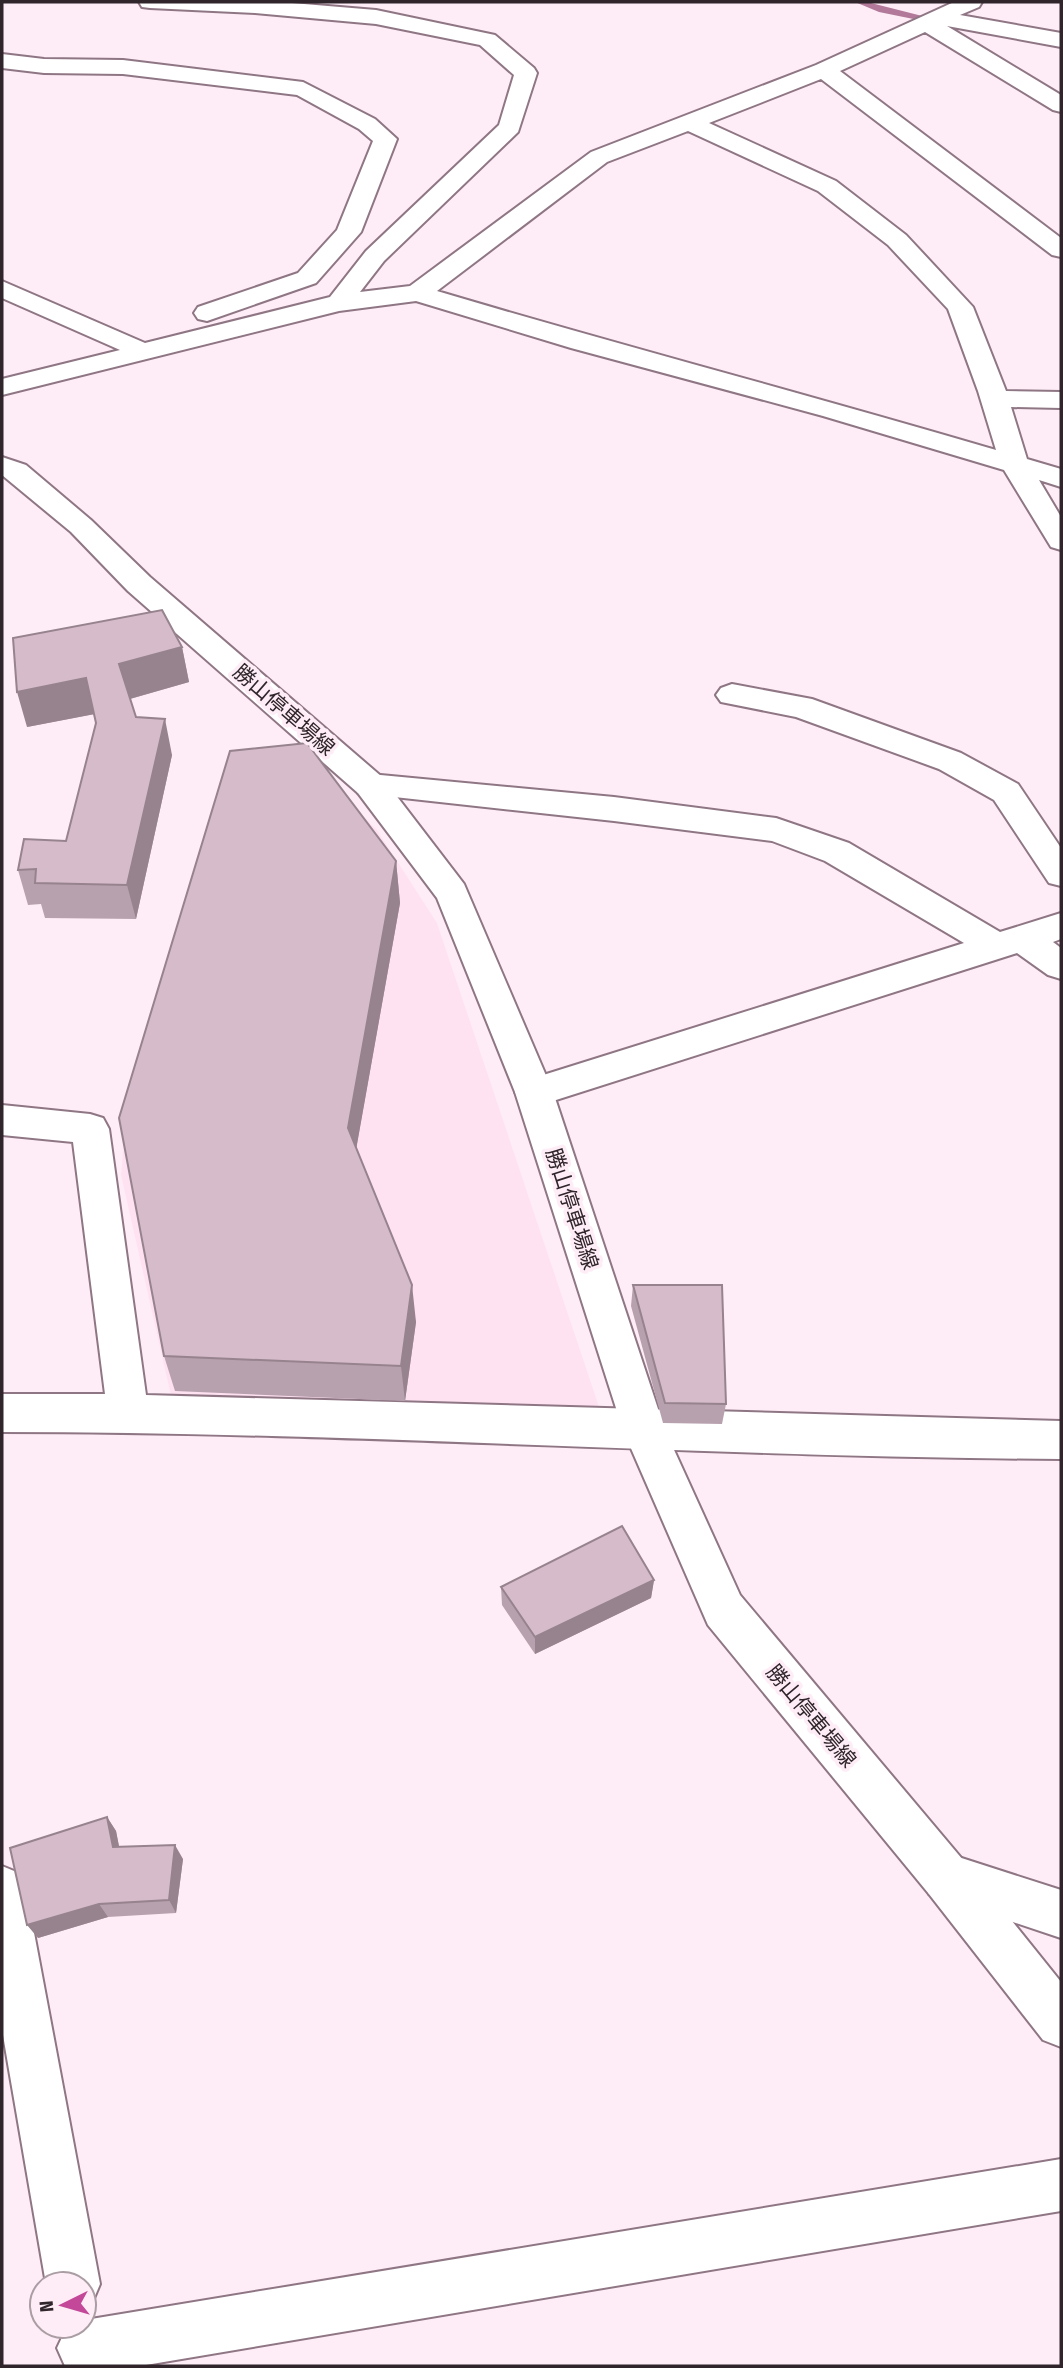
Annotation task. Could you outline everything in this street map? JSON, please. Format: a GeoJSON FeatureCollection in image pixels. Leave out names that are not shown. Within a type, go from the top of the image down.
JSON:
{"type":"FeatureCollection","features":[{"type":"Feature","properties":{"kind":"street"},"geometry":{"type":"LineString","coordinates":[[150,2],[255,6],[376,17],[487,40],[526,73],[510,127],[375,256],[339,303]]}},
{"type":"Feature","properties":{"kind":"street"},"geometry":{"type":"LineString","coordinates":[[417,293],[599,157],[824,70],[971,2]]}},
{"type":"Feature","properties":{"kind":"street"},"geometry":{"type":"LineString","coordinates":[[932,20],[1061,40]]}},
{"type":"Feature","properties":{"kind":"street"},"geometry":{"type":"LineString","coordinates":[[932,20],[1061,105]]}},
{"type":"Feature","properties":{"kind":"street"},"geometry":{"type":"LineString","coordinates":[[2,61],[44,66],[123,67],[303,89],[367,124],[385,139],[349,232],[307,278],[159,330],[126,351]]}},
{"type":"Feature","properties":{"kind":"street"},"geometry":{"type":"LineString","coordinates":[[824,70],[1061,250]]}},
{"type":"Feature","properties":{"kind":"street"},"geometry":{"type":"LineString","coordinates":[[689,122],[827,186],[897,240],[960,307],[995,399],[1016,465],[1061,541]]}},
{"type":"Feature","properties":{"kind":"street"},"geometry":{"type":"LineString","coordinates":[[2,289],[126,351]]}},
{"type":"Feature","properties":{"kind":"street"},"geometry":{"type":"LineString","coordinates":[[2,387],[126,351],[339,303],[417,293],[580,342],[833,410],[1061,478]]}},
{"type":"Feature","properties":{"kind":"street"},"geometry":{"type":"LineString","coordinates":[[995,399],[1061,400]]}},
{"type":"Feature","properties":{"kind":"street","name":"勝山停車場線"},"geometry":{"type":"LineString","coordinates":[[2,465],[16,471],[80,526],[139,583],[370,785],[452,892],[534,1092],[644,1430],[724,1611],[946,1877],[1061,2022]]}},
{"type":"Feature","properties":{"kind":"street"},"geometry":{"type":"LineString","coordinates":[[732,695],[801,707],[950,761],[1006,792],[1061,874]]}},
{"type":"Feature","properties":{"kind":"street"},"geometry":{"type":"LineString","coordinates":[[370,785],[614,809],[776,830],[837,852],[1009,942],[1061,966]]}},
{"type":"Feature","properties":{"kind":"street"},"geometry":{"type":"LineString","coordinates":[[534,1092],[1061,926]]}},
{"type":"Feature","properties":{"kind":"street"},"geometry":{"type":"LineString","coordinates":[[2,1120],[90,1129],[128,1413]]}},
{"type":"Feature","properties":{"kind":"street"},"geometry":{"type":"LineString","coordinates":[[2,1413],[128,1413],[1061,1440]]}},
{"type":"Feature","properties":{"kind":"street"},"geometry":{"type":"LineString","coordinates":[[946,1877],[1061,1914]]}},
{"type":"Feature","properties":{"kind":"street"},"geometry":{"type":"LineString","coordinates":[[2,1890],[71,2270]]}},
{"type":"Feature","properties":{"kind":"street"},"geometry":{"type":"LineString","coordinates":[[86,2347],[1061,2185]]}},
{"type":"Feature","properties":{"kind":"shaded area"},"geometry":{"type":"Polygon","coordinates":[[[303,757],[377,830],[437,923],[602,1416],[172,1400],[121,1175],[125,1130],[303,757]]]}},
{"type":"Feature","properties":{"kind":"building"},"geometry":{"type":"Polygon","coordinates":[[[162,610],[182,647],[119,664],[136,717],[165,719],[127,885],[35,883],[36,869],[18,870],[24,839],[66,841],[96,723],[86,678],[17,692],[13,638],[162,610]]]}},
{"type":"Feature","properties":{"kind":"building"},"geometry":{"type":"Polygon","coordinates":[[[307,743],[396,861],[348,1128],[412,1285],[401,1366],[164,1356],[119,1118],[230,751],[307,743]]]}},
{"type":"Feature","properties":{"kind":"building"},"geometry":{"type":"Polygon","coordinates":[[[633,1285],[722,1285],[726,1404],[665,1403],[633,1285]]]}},
{"type":"Feature","properties":{"kind":"building"},"geometry":{"type":"Polygon","coordinates":[[[622,1526],[654,1580],[535,1637],[501,1587],[622,1526]]]}},
{"type":"Feature","properties":{"kind":"building"},"geometry":{"type":"Polygon","coordinates":[[[107,1817],[113,1847],[175,1845],[169,1900],[99,1904],[27,1925],[10,1848],[107,1817]]]}},
{"type":"Feature","properties":{"kind":"waterway"},"geometry":{"type":"LineString","coordinates":[[859,2],[882,10],[938,21]]}}]}
